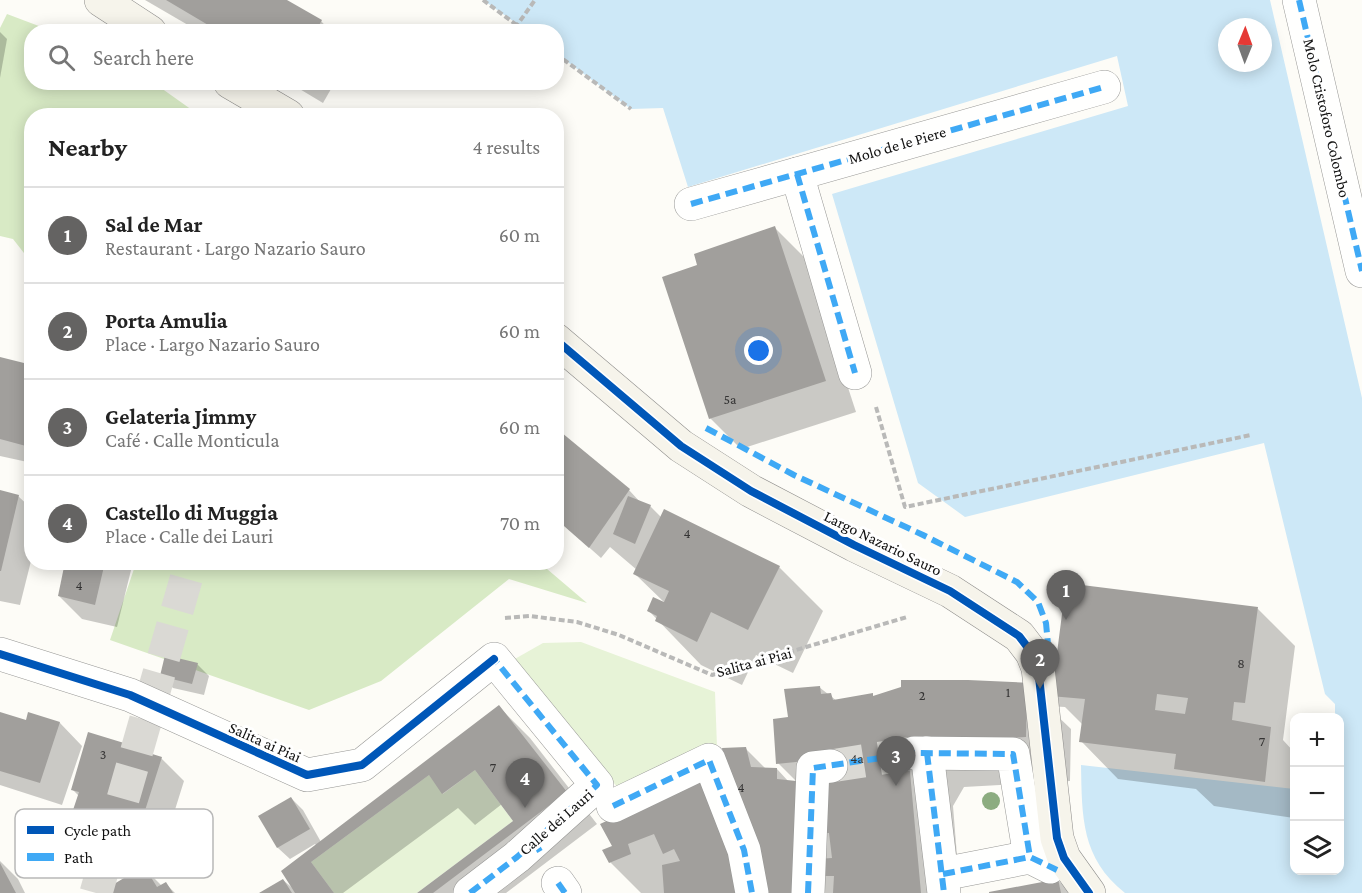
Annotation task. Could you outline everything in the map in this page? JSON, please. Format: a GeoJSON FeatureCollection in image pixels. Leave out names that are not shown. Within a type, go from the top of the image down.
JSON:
{"type":"FeatureCollection","features":[{"type":"Feature","properties":{"kind":"main road"},"geometry":{"type":"LineString","coordinates":[[101,0],[138,24]]}},
{"type":"Feature","properties":{"kind":"main road"},"geometry":{"type":"LineString","coordinates":[[237,90],[254,108]]}},
{"type":"Feature","properties":{"kind":"main road"},"geometry":{"type":"LineString","coordinates":[[242,90],[274,108]]}},
{"type":"Feature","properties":{"kind":"main road","name":"Largo Nazario Sauro"},"geometry":{"type":"LineString","coordinates":[[564,346],[681,446],[751,491],[854,545],[950,591],[1019,636],[1032,653],[1038,668],[1057,838],[1064,858],[1089,893]]}},
{"type":"Feature","properties":{"kind":"street","name":"Molo Cristoforo Colombo"},"geometry":{"type":"LineString","coordinates":[[1299,0],[1362,271]]}},
{"type":"Feature","properties":{"kind":"street","name":"Molo de le Piere"},"geometry":{"type":"LineString","coordinates":[[691,204],[1104,87]]}},
{"type":"Feature","properties":{"kind":"street"},"geometry":{"type":"LineString","coordinates":[[797,174],[855,372]]}},
{"type":"Feature","properties":{"kind":"street","name":"Salita ai Piai"},"geometry":{"type":"LineString","coordinates":[[0,654],[130,695],[307,776],[362,765],[494,659]]}},
{"type":"Feature","properties":{"kind":"street","name":"Calle dei Lauri"},"geometry":{"type":"LineString","coordinates":[[470,893],[538,848],[597,785],[494,659]]}},
{"type":"Feature","properties":{"kind":"street"},"geometry":{"type":"LineString","coordinates":[[921,753],[1013,754],[1044,863],[943,884],[921,753]]}},
{"type":"Feature","properties":{"kind":"street"},"geometry":{"type":"LineString","coordinates":[[613,806],[709,760],[744,850],[752,893]]}},
{"type":"Feature","properties":{"kind":"street"},"geometry":{"type":"LineString","coordinates":[[808,893],[813,768],[831,766]]}},
{"type":"Feature","properties":{"kind":"path"},"geometry":{"type":"LineString","coordinates":[[483,0],[515,24]]}},
{"type":"Feature","properties":{"kind":"path"},"geometry":{"type":"LineString","coordinates":[[517,24],[535,0]]}},
{"type":"Feature","properties":{"kind":"path"},"geometry":{"type":"LineString","coordinates":[[564,60],[631,109]]}},
{"type":"Feature","properties":{"kind":"path"},"geometry":{"type":"LineString","coordinates":[[875,404],[905,507],[1251,435]]}},
{"type":"Feature","properties":{"kind":"green space"},"geometry":{"type":"Polygon","coordinates":[[[7,14],[33,24],[24,24],[24,90],[164,90],[189,108],[24,108],[24,253],[13,239],[0,236],[0,28],[7,14]]]}},
{"type":"Feature","properties":{"kind":"green space"},"geometry":{"type":"Polygon","coordinates":[[[134,570],[548,570],[587,603],[509,579],[381,681],[309,710],[110,640],[134,570]]]}},
{"type":"Feature","properties":{"kind":"green space"},"geometry":{"type":"Polygon","coordinates":[[[581,642],[715,692],[717,747],[618,788],[513,660],[543,643],[581,642]]]}},
{"type":"Feature","properties":{"kind":"green space"},"geometry":{"type":"Polygon","coordinates":[[[475,770],[513,821],[417,893],[334,893],[311,862],[429,775],[443,794],[475,770]]]}},
{"type":"Feature","properties":{"kind":"water"},"geometry":{"type":"Polygon","coordinates":[[[483,0],[1270,0],[1362,398],[1362,893],[1125,893],[1100,866],[1087,835],[1082,802],[1081,765],[1290,789],[1290,875],[1344,875],[1344,713],[1335,713],[1335,704],[1325,694],[1264,443],[965,517],[918,483],[832,194],[1128,106],[1117,56],[688,187],[663,108],[631,109],[564,59],[564,24],[517,24],[483,0]]]}},
{"type":"Feature","properties":{"kind":"pier"},"geometry":{"type":"Polygon","coordinates":[[[1317,0],[1352,0],[1362,51],[1362,181],[1359,179],[1317,0]]]}},
{"type":"Feature","properties":{"kind":"building"},"geometry":{"type":"Polygon","coordinates":[[[166,0],[287,0],[322,20],[320,24],[206,24],[166,0]]]}},
{"type":"Feature","properties":{"kind":"building"},"geometry":{"type":"Polygon","coordinates":[[[775,226],[826,381],[709,419],[662,277],[697,265],[694,254],[775,226]]]}},
{"type":"Feature","properties":{"kind":"building"},"geometry":{"type":"Polygon","coordinates":[[[0,357],[24,363],[24,445],[0,439],[0,357]]]}},
{"type":"Feature","properties":{"kind":"building"},"geometry":{"type":"Polygon","coordinates":[[[564,435],[630,489],[589,548],[564,526],[564,435]]]}},
{"type":"Feature","properties":{"kind":"building"},"geometry":{"type":"Polygon","coordinates":[[[0,490],[19,495],[1,571],[0,571],[0,490]]]}},
{"type":"Feature","properties":{"kind":"building"},"geometry":{"type":"Polygon","coordinates":[[[628,496],[651,505],[635,544],[613,534],[628,496]]]}},
{"type":"Feature","properties":{"kind":"building"},"geometry":{"type":"Polygon","coordinates":[[[664,509],[780,566],[748,630],[711,612],[697,642],[655,621],[657,616],[647,611],[653,597],[664,602],[669,591],[633,574],[664,509]]]}},
{"type":"Feature","properties":{"kind":"building"},"geometry":{"type":"Polygon","coordinates":[[[63,570],[103,570],[95,605],[58,596],[63,570]]]}},
{"type":"Feature","properties":{"kind":"building"},"geometry":{"type":"Polygon","coordinates":[[[1066,583],[1258,607],[1245,703],[1234,702],[1232,720],[1271,727],[1265,782],[1174,769],[1176,754],[1079,742],[1085,699],[1027,694],[1026,737],[920,743],[909,761],[921,893],[833,893],[834,876],[818,876],[817,859],[832,858],[829,833],[818,833],[831,753],[796,762],[776,764],[773,719],[788,717],[784,689],[820,686],[821,694],[831,693],[833,700],[873,693],[873,696],[901,687],[901,680],[1053,684],[1066,583]],[[1157,694],[1155,710],[1185,714],[1188,698],[1157,694]]]}},
{"type":"Feature","properties":{"kind":"building"},"geometry":{"type":"Polygon","coordinates":[[[165,655],[198,663],[192,684],[160,676],[165,655]]]}},
{"type":"Feature","properties":{"kind":"building"},"geometry":{"type":"Polygon","coordinates":[[[499,705],[567,792],[433,893],[417,893],[513,821],[475,770],[442,794],[429,775],[311,862],[334,893],[295,893],[281,871],[499,705]]]}},
{"type":"Feature","properties":{"kind":"building"},"geometry":{"type":"Polygon","coordinates":[[[0,712],[26,720],[28,712],[60,722],[40,783],[0,771],[0,712]]]}},
{"type":"Feature","properties":{"kind":"building"},"geometry":{"type":"Polygon","coordinates":[[[88,732],[162,757],[145,809],[73,809],[79,792],[71,790],[88,732]]]}},
{"type":"Feature","properties":{"kind":"building"},"geometry":{"type":"Polygon","coordinates":[[[746,747],[751,767],[777,768],[777,779],[806,782],[805,893],[756,893],[725,769],[722,748],[746,747]]]}},
{"type":"Feature","properties":{"kind":"building"},"geometry":{"type":"Polygon","coordinates":[[[702,777],[751,893],[664,893],[662,865],[680,861],[674,849],[663,854],[654,834],[628,844],[631,854],[609,863],[602,850],[612,846],[600,824],[702,777]]]}},
{"type":"Feature","properties":{"kind":"building"},"geometry":{"type":"Polygon","coordinates":[[[291,797],[310,829],[277,848],[258,816],[291,797]]]}},
{"type":"Feature","properties":{"kind":"building"},"geometry":{"type":"Polygon","coordinates":[[[0,863],[16,893],[0,893],[0,863]]]}},
{"type":"Feature","properties":{"kind":"building"},"geometry":{"type":"Polygon","coordinates":[[[124,878],[151,878],[157,887],[166,882],[173,893],[99,893],[124,878]]]}},
{"type":"Feature","properties":{"kind":"building"},"geometry":{"type":"Polygon","coordinates":[[[283,879],[292,893],[259,893],[283,879]]]}},
{"type":"Feature","properties":{"kind":"building"},"geometry":{"type":"Polygon","coordinates":[[[1058,879],[1061,893],[989,893],[989,892],[1058,879]]]}},
{"type":"Feature","properties":{"kind":"tunnel"},"geometry":{"type":"LineString","coordinates":[[120,809],[189,570]]}},
{"type":"Feature","properties":{"kind":"tunnel"},"geometry":{"type":"LineString","coordinates":[[831,766],[914,753]]}},
{"type":"Feature","properties":{"kind":"tunnel"},"geometry":{"type":"LineString","coordinates":[[96,893],[100,878]]}},
{"type":"Feature","properties":{"kind":"marked path"},"geometry":{"type":"LineString","coordinates":[[1299,0],[1362,271]]}},
{"type":"Feature","properties":{"kind":"marked path"},"geometry":{"type":"LineString","coordinates":[[691,204],[1104,87]]}},
{"type":"Feature","properties":{"kind":"marked path"},"geometry":{"type":"LineString","coordinates":[[797,174],[855,373]]}},
{"type":"Feature","properties":{"kind":"marked path"},"geometry":{"type":"LineString","coordinates":[[706,428],[794,475],[1017,582],[1038,602],[1046,623],[1049,655]]}},
{"type":"Feature","properties":{"kind":"marked path"},"geometry":{"type":"LineString","coordinates":[[470,893],[517,857],[597,785],[494,659]]}},
{"type":"Feature","properties":{"kind":"marked path"},"geometry":{"type":"LineString","coordinates":[[808,893],[813,768],[914,753],[1013,754],[1030,857]]}},
{"type":"Feature","properties":{"kind":"marked path"},"geometry":{"type":"LineString","coordinates":[[927,753],[944,893]]}},
{"type":"Feature","properties":{"kind":"marked path"},"geometry":{"type":"LineString","coordinates":[[613,806],[709,760],[744,850],[752,893]]}},
{"type":"Feature","properties":{"kind":"marked path"},"geometry":{"type":"LineString","coordinates":[[534,841],[542,855]]}},
{"type":"Feature","properties":{"kind":"marked path"},"geometry":{"type":"LineString","coordinates":[[943,874],[1030,857],[1057,870]]}},
{"type":"Feature","properties":{"kind":"marked path"},"geometry":{"type":"LineString","coordinates":[[558,883],[565,893]]}},
{"type":"Feature","properties":{"kind":"cycle path"},"geometry":{"type":"LineString","coordinates":[[564,347],[681,446],[751,491],[854,545],[950,591],[1019,636],[1032,653],[1038,668],[1057,838],[1064,858],[1089,893]]}},
{"type":"Feature","properties":{"kind":"cycle path"},"geometry":{"type":"LineString","coordinates":[[0,654],[130,695],[307,775],[362,765],[494,659]]}},
{"type":"Feature","properties":{"kind":"place","name":"Sal de Mar"},"geometry":{"type":"Point","coordinates":[1066,620]}},
{"type":"Feature","properties":{"kind":"place","name":"Porta Amulia"},"geometry":{"type":"Point","coordinates":[1040,689]}},
{"type":"Feature","properties":{"kind":"place","name":"Gelateria Jimmy"},"geometry":{"type":"Point","coordinates":[896,786]}},
{"type":"Feature","properties":{"kind":"place","name":"Castello di Muggia"},"geometry":{"type":"Point","coordinates":[525,808]}}]}
